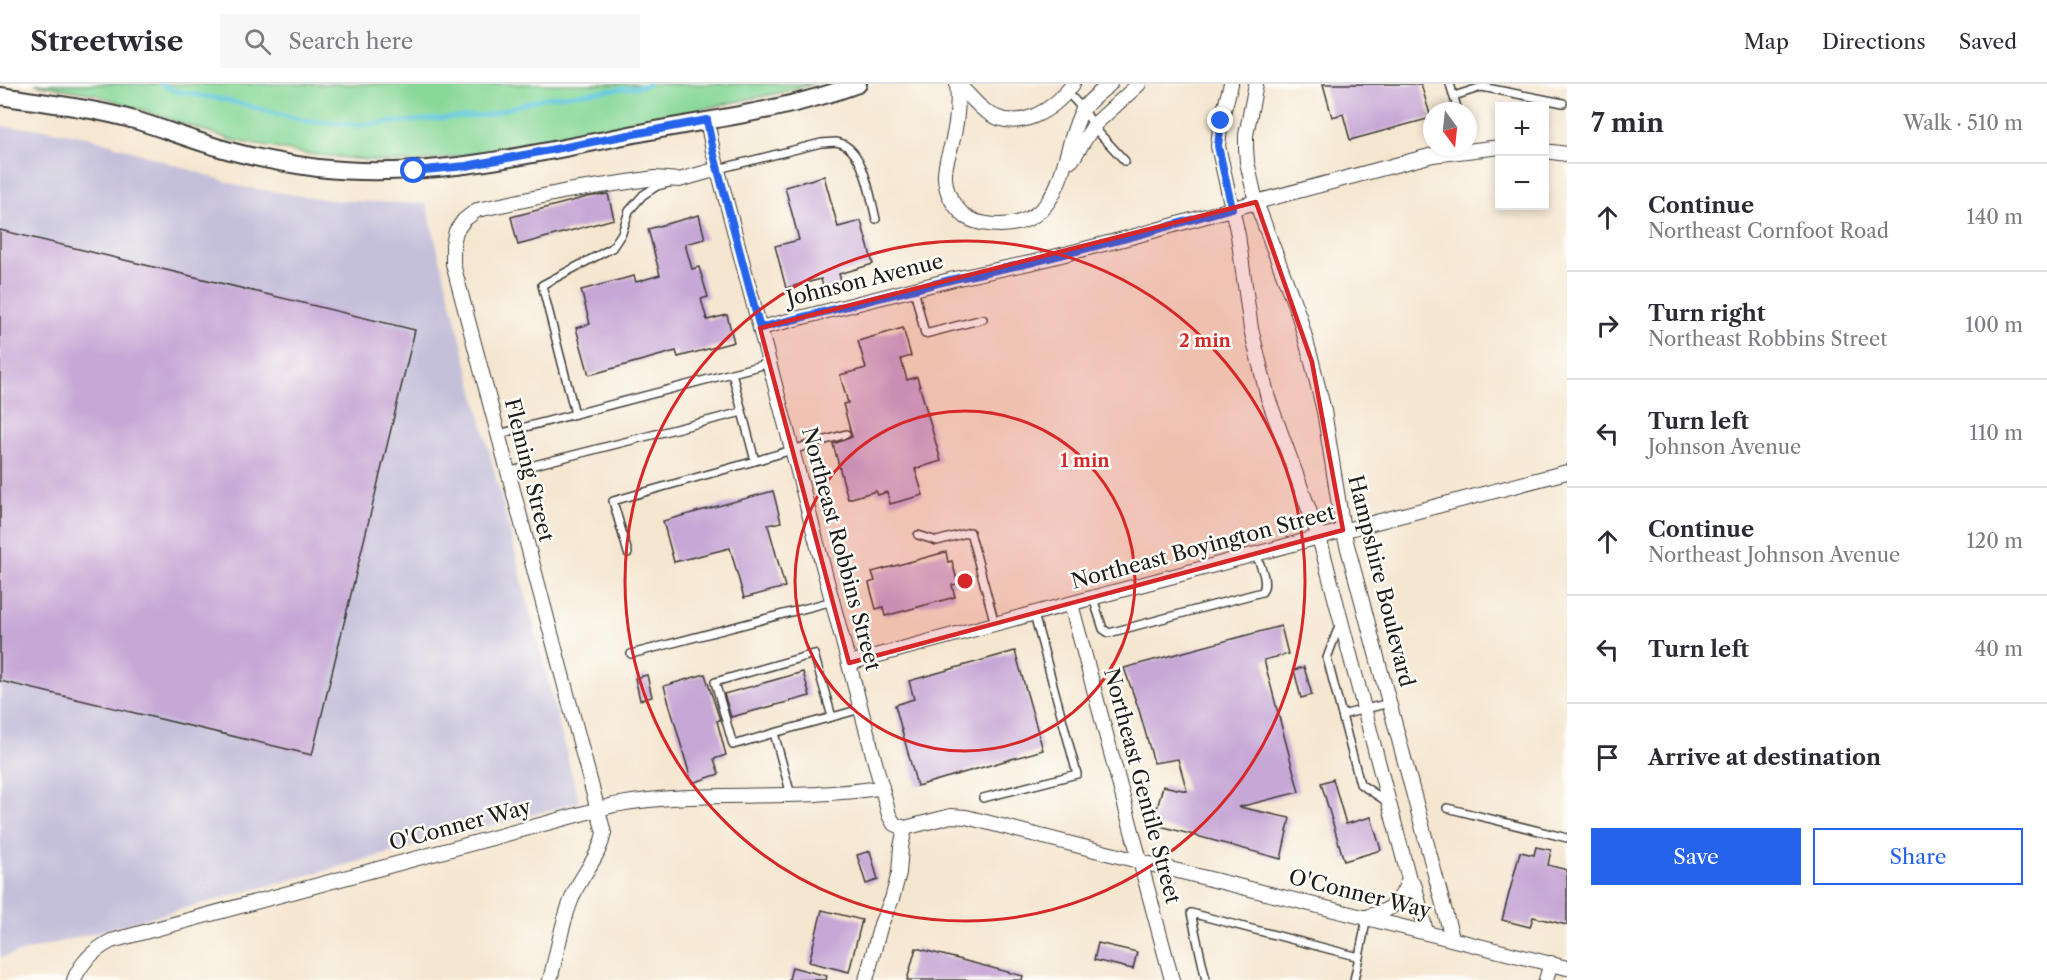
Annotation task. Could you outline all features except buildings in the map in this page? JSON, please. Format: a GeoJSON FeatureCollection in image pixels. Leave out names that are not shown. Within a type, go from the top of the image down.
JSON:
{"type":"FeatureCollection","features":[{"type":"Feature","properties":{"kind":"street"},"geometry":{"type":"LineString","coordinates":[[0,96],[111,114],[216,147],[270,160],[320,168],[375,171],[433,170],[466,166],[787,104],[858,84]]}},
{"type":"Feature","properties":{"kind":"street"},"geometry":{"type":"LineString","coordinates":[[957,84],[986,112],[1004,120],[1022,120],[1039,115],[1070,88]]}},
{"type":"Feature","properties":{"kind":"street"},"geometry":{"type":"LineString","coordinates":[[957,84],[957,115],[946,163],[945,178],[949,196],[957,208],[969,219],[992,225],[1008,225],[1027,220],[1047,206],[1094,125],[1139,84]]}},
{"type":"Feature","properties":{"kind":"street"},"geometry":{"type":"LineString","coordinates":[[1059,183],[1083,110],[1110,84]]}},
{"type":"Feature","properties":{"kind":"street"},"geometry":{"type":"LineString","coordinates":[[1231,84],[1221,121],[1218,146],[1238,235],[1251,329],[1276,423],[1319,537],[1409,879],[1415,887],[1426,932]]}},
{"type":"Feature","properties":{"kind":"street","name":"Hampshire Boulevard"},"geometry":{"type":"LineString","coordinates":[[1256,84],[1246,135],[1247,162],[1256,202],[1299,316],[1312,362],[1324,411],[1343,530],[1452,938]]}},
{"type":"Feature","properties":{"kind":"street","name":"Northeast Robbins Street"},"geometry":{"type":"LineString","coordinates":[[707,120],[889,815],[894,824],[905,828]]}},
{"type":"Feature","properties":{"kind":"street","name":"Johnson Avenue"},"geometry":{"type":"LineString","coordinates":[[1477,148],[1495,147]]}},
{"type":"Feature","properties":{"kind":"street"},"geometry":{"type":"LineString","coordinates":[[1549,152],[1567,154]]}},
{"type":"Feature","properties":{"kind":"street","name":"Johnson Avenue"},"geometry":{"type":"LineString","coordinates":[[760,328],[1135,236],[1429,156]]}},
{"type":"Feature","properties":{"kind":"street","name":"Fleming Street"},"geometry":{"type":"LineString","coordinates":[[550,980],[567,912],[577,887],[602,843],[604,833],[453,264],[453,244],[456,231],[464,220],[477,210],[567,190],[655,178],[679,180],[718,169]]}},
{"type":"Feature","properties":{"kind":"street","name":"Northeast Boyington Street"},"geometry":{"type":"LineString","coordinates":[[849,663],[1567,472]]}},
{"type":"Feature","properties":{"kind":"street","name":"Northeast Gentile Street"},"geometry":{"type":"LineString","coordinates":[[1071,604],[1172,980]]}},
{"type":"Feature","properties":{"kind":"street","name":"O'Conner Way"},"geometry":{"type":"LineString","coordinates":[[74,980],[80,967],[89,956],[111,941],[599,809],[640,800],[791,795],[865,791],[882,787]]}},
{"type":"Feature","properties":{"kind":"street","name":"O'Conner Way"},"geometry":{"type":"LineString","coordinates":[[905,828],[951,816],[966,816],[1567,968]]}},
{"type":"Feature","properties":{"kind":"street"},"geometry":{"type":"LineString","coordinates":[[866,980],[881,924],[892,899],[899,873],[905,828]]}},
{"type":"Feature","properties":{"kind":"street"},"geometry":{"type":"LineString","coordinates":[[1367,917],[1384,912],[1398,902],[1409,879]]}},
{"type":"Feature","properties":{"kind":"street"},"geometry":{"type":"LineString","coordinates":[[1546,980],[1551,963]]}},
{"type":"Feature","properties":{"kind":"lane"},"geometry":{"type":"LineString","coordinates":[[1450,84],[1456,102]]}},
{"type":"Feature","properties":{"kind":"lane"},"geometry":{"type":"LineString","coordinates":[[1454,96],[1482,87],[1563,103]]}},
{"type":"Feature","properties":{"kind":"lane"},"geometry":{"type":"LineString","coordinates":[[1070,88],[1094,125],[1125,161]]}},
{"type":"Feature","properties":{"kind":"lane"},"geometry":{"type":"LineString","coordinates":[[718,169],[821,143],[837,142],[855,153],[861,164],[876,219]]}},
{"type":"Feature","properties":{"kind":"lane"},"geometry":{"type":"LineString","coordinates":[[575,414],[542,285],[612,248],[622,234],[629,210],[643,195],[657,186],[679,180]]}},
{"type":"Feature","properties":{"kind":"lane"},"geometry":{"type":"LineString","coordinates":[[914,289],[925,334],[983,319]]}},
{"type":"Feature","properties":{"kind":"lane"},"geometry":{"type":"LineString","coordinates":[[499,434],[770,363]]}},
{"type":"Feature","properties":{"kind":"lane"},"geometry":{"type":"LineString","coordinates":[[732,373],[755,461]]}},
{"type":"Feature","properties":{"kind":"lane"},"geometry":{"type":"LineString","coordinates":[[507,472],[742,412]]}},
{"type":"Feature","properties":{"kind":"lane"},"geometry":{"type":"LineString","coordinates":[[628,553],[613,501],[846,434]]}},
{"type":"Feature","properties":{"kind":"lane"},"geometry":{"type":"LineString","coordinates":[[918,535],[937,541],[970,532],[995,624]]}},
{"type":"Feature","properties":{"kind":"lane"},"geometry":{"type":"LineString","coordinates":[[1093,598],[1103,629],[1109,633],[1262,592],[1265,583],[1256,554]]}},
{"type":"Feature","properties":{"kind":"lane"},"geometry":{"type":"LineString","coordinates":[[632,654],[833,601]]}},
{"type":"Feature","properties":{"kind":"lane"},"geometry":{"type":"LineString","coordinates":[[983,798],[1077,774],[1034,614]]}},
{"type":"Feature","properties":{"kind":"lane"},"geometry":{"type":"LineString","coordinates":[[1341,621],[1327,658],[1360,784],[1389,802]]}},
{"type":"Feature","properties":{"kind":"lane"},"geometry":{"type":"LineString","coordinates":[[832,717],[814,654],[715,682],[733,745],[861,709]]}},
{"type":"Feature","properties":{"kind":"lane"},"geometry":{"type":"LineString","coordinates":[[1342,715],[1389,703]]}},
{"type":"Feature","properties":{"kind":"lane"},"geometry":{"type":"LineString","coordinates":[[774,733],[791,795]]}},
{"type":"Feature","properties":{"kind":"lane"},"geometry":{"type":"LineString","coordinates":[[1447,808],[1567,838]]}},
{"type":"Feature","properties":{"kind":"lane"},"geometry":{"type":"LineString","coordinates":[[1206,980],[1191,913],[1359,957]]}},
{"type":"Feature","properties":{"kind":"lane"},"geometry":{"type":"LineString","coordinates":[[1354,980],[1367,917]]}},
{"type":"Feature","properties":{"kind":"highlighted area"},"geometry":{"type":"Polygon","coordinates":[[[1256,202],[1312,362],[1343,530],[849,663],[760,328],[1256,202]]]}},
{"type":"Feature","properties":{"kind":"shaded area"},"geometry":{"type":"Polygon","coordinates":[[[0,126],[42,129],[92,138],[243,187],[330,200],[426,204],[579,802],[0,958],[0,126]]]}},
{"type":"Feature","properties":{"kind":"green space"},"geometry":{"type":"Polygon","coordinates":[[[35,84],[813,84],[506,149],[420,162],[387,162],[306,154],[232,140],[94,94],[35,84]]]}},
{"type":"Feature","properties":{"kind":"waterway"},"geometry":{"type":"LineString","coordinates":[[161,84],[175,91],[230,101],[306,121],[358,125],[487,115],[544,98],[649,84]]}},
{"type":"Feature","properties":{"kind":"route"},"geometry":{"type":"LineString","coordinates":[[414,171],[466,166],[707,120],[713,151],[760,328],[954,279],[1034,262],[1232,208],[1218,146],[1221,121]]}}]}
